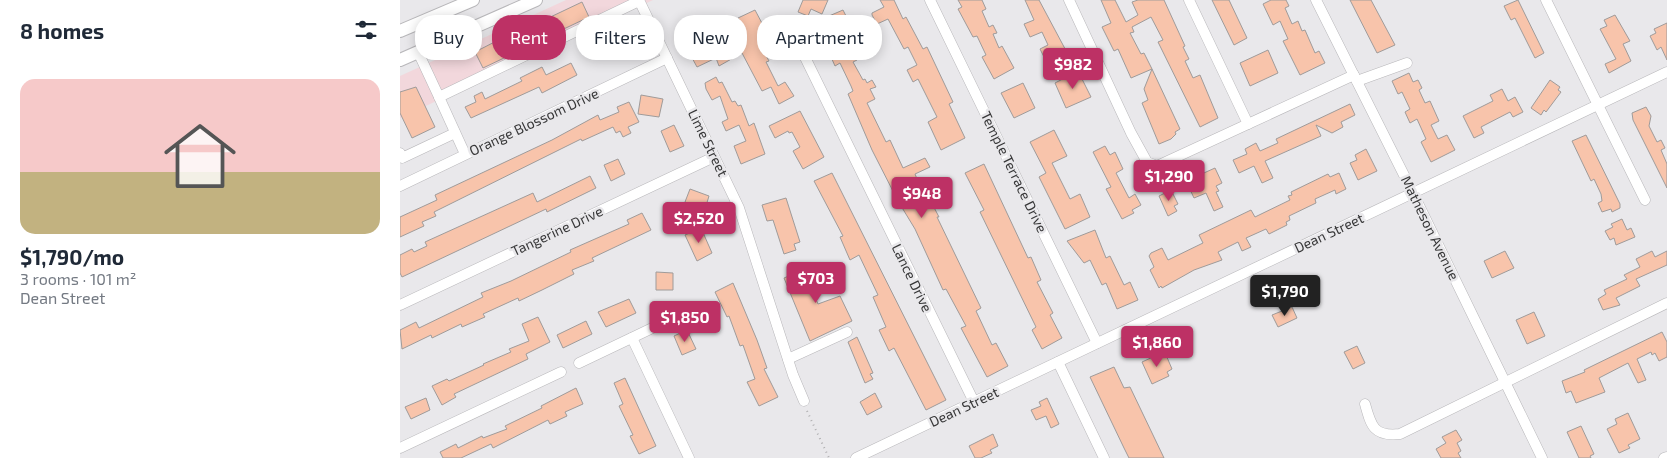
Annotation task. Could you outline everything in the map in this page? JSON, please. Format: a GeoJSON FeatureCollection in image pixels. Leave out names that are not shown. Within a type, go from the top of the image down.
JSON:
{"type":"FeatureCollection","features":[{"type":"Feature","properties":{"kind":"main road"},"geometry":{"type":"LineString","coordinates":[[400,31],[473,0]]}},
{"type":"Feature","properties":{"kind":"main road"},"geometry":{"type":"LineString","coordinates":[[482,24],[536,0]]}},
{"type":"Feature","properties":{"kind":"main road"},"geometry":{"type":"LineString","coordinates":[[400,60],[415,53]]}},
{"type":"Feature","properties":{"kind":"street"},"geometry":{"type":"LineString","coordinates":[[438,96],[639,0]]}},
{"type":"Feature","properties":{"kind":"street","name":"Lime Street"},"geometry":{"type":"LineString","coordinates":[[639,0],[739,208],[788,359],[804,401]]}},
{"type":"Feature","properties":{"kind":"street","name":"Temple Terrace Drive"},"geometry":{"type":"LineString","coordinates":[[930,0],[1097,344]]}},
{"type":"Feature","properties":{"kind":"street"},"geometry":{"type":"LineString","coordinates":[[1069,0],[1147,162],[1157,166],[1248,124],[1356,78],[1407,63]]}},
{"type":"Feature","properties":{"kind":"street"},"geometry":{"type":"LineString","coordinates":[[1189,0],[1248,124]]}},
{"type":"Feature","properties":{"kind":"street","name":"Matheson Avenue"},"geometry":{"type":"LineString","coordinates":[[1316,0],[1413,193],[1542,458]]}},
{"type":"Feature","properties":{"kind":"street"},"geometry":{"type":"LineString","coordinates":[[1546,0],[1644,200]]}},
{"type":"Feature","properties":{"kind":"street","name":"Orange Blossom Drive"},"geometry":{"type":"LineString","coordinates":[[400,186],[667,58]]}},
{"type":"Feature","properties":{"kind":"street"},"geometry":{"type":"LineString","coordinates":[[422,60],[465,154]]}},
{"type":"Feature","properties":{"kind":"street","name":"Lance Drive"},"geometry":{"type":"LineString","coordinates":[[806,60],[974,402]]}},
{"type":"Feature","properties":{"kind":"street","name":"Dean Street"},"geometry":{"type":"LineString","coordinates":[[856,458],[1667,72]]}},
{"type":"Feature","properties":{"kind":"street"},"geometry":{"type":"LineString","coordinates":[[400,153],[402,158],[455,133]]}},
{"type":"Feature","properties":{"kind":"street","name":"Tangerine Drive"},"geometry":{"type":"LineString","coordinates":[[400,305],[714,157]]}},
{"type":"Feature","properties":{"kind":"street"},"geometry":{"type":"LineString","coordinates":[[1364,404],[1371,425],[1378,432],[1388,435],[1400,434],[1667,303]]}},
{"type":"Feature","properties":{"kind":"street"},"geometry":{"type":"LineString","coordinates":[[579,363],[688,311]]}},
{"type":"Feature","properties":{"kind":"street"},"geometry":{"type":"LineString","coordinates":[[788,359],[847,332]]}},
{"type":"Feature","properties":{"kind":"street"},"geometry":{"type":"LineString","coordinates":[[632,338],[689,458]]}},
{"type":"Feature","properties":{"kind":"street"},"geometry":{"type":"LineString","coordinates":[[1058,362],[1104,458]]}},
{"type":"Feature","properties":{"kind":"street"},"geometry":{"type":"LineString","coordinates":[[400,448],[561,372]]}},
{"type":"Feature","properties":{"kind":"path"},"geometry":{"type":"LineString","coordinates":[[804,401],[829,458]]}},
{"type":"Feature","properties":{"kind":"shaded area"},"geometry":{"type":"Polygon","coordinates":[[[566,0],[653,0],[621,15],[576,15],[576,36],[566,41],[566,15],[533,15],[566,0]]]}},
{"type":"Feature","properties":{"kind":"shaded area"},"geometry":{"type":"Polygon","coordinates":[[[492,34],[492,60],[524,60],[400,118],[400,76],[435,60],[482,60],[482,38],[492,34]]]}},
{"type":"Feature","properties":{"kind":"building"},"geometry":{"type":"Polygon","coordinates":[[[803,0],[828,0],[822,14],[811,9],[808,15],[798,12],[803,0]]]}},
{"type":"Feature","properties":{"kind":"building"},"geometry":{"type":"Polygon","coordinates":[[[880,0],[894,0],[903,19],[906,17],[923,49],[927,47],[953,102],[949,104],[965,138],[941,150],[928,122],[937,117],[918,79],[913,82],[907,70],[917,65],[908,47],[904,49],[888,19],[882,22],[882,15],[872,15],[872,13],[884,7],[880,0]]]}},
{"type":"Feature","properties":{"kind":"building"},"geometry":{"type":"Polygon","coordinates":[[[958,0],[982,0],[986,9],[982,11],[989,27],[993,25],[997,33],[993,34],[999,48],[1002,46],[1014,68],[994,79],[982,57],[986,55],[977,36],[973,37],[958,9],[962,7],[958,0]]]}},
{"type":"Feature","properties":{"kind":"building"},"geometry":{"type":"Polygon","coordinates":[[[1025,0],[1039,0],[1071,60],[1050,69],[1040,49],[1048,45],[1042,32],[1030,37],[1024,24],[1034,20],[1025,0]]]}},
{"type":"Feature","properties":{"kind":"building"},"geometry":{"type":"Polygon","coordinates":[[[1101,0],[1115,0],[1126,22],[1138,15],[1132,2],[1138,0],[1164,0],[1185,46],[1183,47],[1189,59],[1185,61],[1193,78],[1200,75],[1218,118],[1200,127],[1158,42],[1163,40],[1151,17],[1132,27],[1134,32],[1130,33],[1141,54],[1144,53],[1152,69],[1131,78],[1118,49],[1114,51],[1102,27],[1111,23],[1101,0]]]}},
{"type":"Feature","properties":{"kind":"building"},"geometry":{"type":"Polygon","coordinates":[[[1212,0],[1229,0],[1247,38],[1234,45],[1212,0]]]}},
{"type":"Feature","properties":{"kind":"building"},"geometry":{"type":"Polygon","coordinates":[[[1271,0],[1286,0],[1289,6],[1285,8],[1292,24],[1298,21],[1302,31],[1305,30],[1315,53],[1319,51],[1325,63],[1300,75],[1283,41],[1288,39],[1280,21],[1273,25],[1263,4],[1271,0]]]}},
{"type":"Feature","properties":{"kind":"building"},"geometry":{"type":"Polygon","coordinates":[[[1350,0],[1371,0],[1395,45],[1377,53],[1350,0]]]}},
{"type":"Feature","properties":{"kind":"building"},"geometry":{"type":"Polygon","coordinates":[[[1518,0],[1544,53],[1535,58],[1515,18],[1511,20],[1504,6],[1518,0]]]}},
{"type":"Feature","properties":{"kind":"building"},"geometry":{"type":"Polygon","coordinates":[[[582,2],[588,15],[576,15],[576,23],[566,28],[566,15],[555,15],[582,2]]]}},
{"type":"Feature","properties":{"kind":"building"},"geometry":{"type":"Polygon","coordinates":[[[755,10],[758,15],[757,60],[768,60],[766,62],[778,86],[785,82],[794,96],[779,104],[771,87],[762,91],[746,60],[747,15],[744,15],[755,10]]]}},
{"type":"Feature","properties":{"kind":"building"},"geometry":{"type":"Polygon","coordinates":[[[843,10],[846,15],[831,15],[843,10]]]}},
{"type":"Feature","properties":{"kind":"building"},"geometry":{"type":"Polygon","coordinates":[[[1615,15],[1630,41],[1623,44],[1631,61],[1609,73],[1605,64],[1616,59],[1600,29],[1607,26],[1604,20],[1615,15]]]}},
{"type":"Feature","properties":{"kind":"building"},"geometry":{"type":"Polygon","coordinates":[[[1667,23],[1667,60],[1661,47],[1657,50],[1650,36],[1656,33],[1654,29],[1667,23]]]}},
{"type":"Feature","properties":{"kind":"building"},"geometry":{"type":"Polygon","coordinates":[[[492,43],[492,60],[500,60],[483,68],[479,60],[482,60],[482,48],[492,43]]]}},
{"type":"Feature","properties":{"kind":"building"},"geometry":{"type":"Polygon","coordinates":[[[1268,50],[1278,73],[1250,86],[1240,63],[1268,50]]]}},
{"type":"Feature","properties":{"kind":"building"},"geometry":{"type":"Polygon","coordinates":[[[693,60],[712,60],[697,67],[693,60]]]}},
{"type":"Feature","properties":{"kind":"building"},"geometry":{"type":"Polygon","coordinates":[[[717,60],[730,60],[719,66],[717,60]]]}},
{"type":"Feature","properties":{"kind":"building"},"geometry":{"type":"Polygon","coordinates":[[[832,60],[857,60],[853,62],[863,80],[865,79],[867,83],[872,80],[876,87],[870,89],[875,99],[867,103],[886,142],[890,140],[903,168],[925,158],[930,167],[915,174],[924,196],[927,194],[939,217],[937,217],[981,308],[976,311],[992,345],[996,343],[1008,366],[987,377],[961,328],[966,326],[946,289],[943,290],[915,229],[898,201],[872,150],[848,94],[853,91],[840,63],[835,66],[832,60]]]}},
{"type":"Feature","properties":{"kind":"building"},"geometry":{"type":"Polygon","coordinates":[[[571,63],[577,75],[542,93],[539,87],[471,118],[465,107],[476,102],[474,96],[482,92],[485,99],[522,81],[520,78],[542,67],[546,75],[571,63]]]}},
{"type":"Feature","properties":{"kind":"building"},"geometry":{"type":"Polygon","coordinates":[[[1152,69],[1180,129],[1175,132],[1176,134],[1171,139],[1159,144],[1142,103],[1148,100],[1144,89],[1152,69]]]}},
{"type":"Feature","properties":{"kind":"building"},"geometry":{"type":"Polygon","coordinates":[[[1078,71],[1091,97],[1066,108],[1055,83],[1078,71]]]}},
{"type":"Feature","properties":{"kind":"building"},"geometry":{"type":"Polygon","coordinates":[[[1409,73],[1413,82],[1418,80],[1422,88],[1419,90],[1425,103],[1430,101],[1439,121],[1431,125],[1438,139],[1447,135],[1455,150],[1431,162],[1421,142],[1426,139],[1417,119],[1410,123],[1405,112],[1410,109],[1402,92],[1398,94],[1392,81],[1409,73]]]}},
{"type":"Feature","properties":{"kind":"building"},"geometry":{"type":"Polygon","coordinates":[[[716,77],[719,83],[722,82],[732,102],[735,101],[738,106],[741,105],[749,126],[754,123],[765,154],[741,164],[734,146],[746,141],[739,125],[726,131],[722,122],[728,119],[720,96],[712,100],[706,89],[705,83],[716,77]]]}},
{"type":"Feature","properties":{"kind":"building"},"geometry":{"type":"Polygon","coordinates":[[[1550,80],[1560,87],[1558,90],[1561,92],[1546,112],[1544,110],[1541,115],[1531,108],[1550,80]]]}},
{"type":"Feature","properties":{"kind":"building"},"geometry":{"type":"Polygon","coordinates":[[[1023,83],[1035,108],[1014,118],[1001,93],[1023,83]]]}},
{"type":"Feature","properties":{"kind":"building"},"geometry":{"type":"Polygon","coordinates":[[[416,87],[435,127],[412,138],[400,113],[400,92],[416,87]]]}},
{"type":"Feature","properties":{"kind":"building"},"geometry":{"type":"Polygon","coordinates":[[[1502,89],[1508,101],[1515,97],[1523,112],[1513,117],[1510,112],[1481,127],[1484,133],[1474,138],[1463,116],[1493,101],[1490,95],[1502,89]]]}},
{"type":"Feature","properties":{"kind":"building"},"geometry":{"type":"Polygon","coordinates":[[[641,95],[663,99],[659,117],[638,114],[641,95]]]}},
{"type":"Feature","properties":{"kind":"building"},"geometry":{"type":"Polygon","coordinates":[[[629,102],[639,122],[628,127],[631,133],[623,137],[620,131],[616,133],[613,127],[582,141],[581,139],[434,212],[436,216],[422,222],[424,226],[400,237],[400,217],[437,200],[435,195],[552,140],[598,115],[600,120],[619,112],[617,107],[629,102]]]}},
{"type":"Feature","properties":{"kind":"building"},"geometry":{"type":"Polygon","coordinates":[[[1350,104],[1355,115],[1341,122],[1343,127],[1332,133],[1316,125],[1321,136],[1265,161],[1273,178],[1262,183],[1254,166],[1239,173],[1233,160],[1247,154],[1245,149],[1256,143],[1260,151],[1278,143],[1276,139],[1350,104]]]}},
{"type":"Feature","properties":{"kind":"building"},"geometry":{"type":"Polygon","coordinates":[[[1646,107],[1651,116],[1649,126],[1657,142],[1661,140],[1665,148],[1661,150],[1667,164],[1667,188],[1633,120],[1632,113],[1646,107]]]}},
{"type":"Feature","properties":{"kind":"building"},"geometry":{"type":"Polygon","coordinates":[[[800,111],[824,157],[803,169],[793,151],[800,147],[792,132],[789,133],[788,131],[775,138],[769,126],[800,111]]]}},
{"type":"Feature","properties":{"kind":"building"},"geometry":{"type":"Polygon","coordinates":[[[674,125],[684,146],[670,152],[661,131],[674,125]]]}},
{"type":"Feature","properties":{"kind":"building"},"geometry":{"type":"Polygon","coordinates":[[[1054,130],[1067,156],[1052,163],[1070,199],[1080,194],[1090,217],[1065,229],[1039,177],[1046,173],[1030,142],[1054,130]]]}},
{"type":"Feature","properties":{"kind":"building"},"geometry":{"type":"Polygon","coordinates":[[[1586,135],[1620,204],[1620,208],[1612,212],[1611,209],[1602,212],[1598,203],[1602,201],[1601,194],[1594,179],[1591,181],[1572,141],[1586,135]]]}},
{"type":"Feature","properties":{"kind":"building"},"geometry":{"type":"Polygon","coordinates":[[[1105,146],[1110,155],[1115,152],[1123,169],[1116,173],[1129,198],[1135,194],[1141,205],[1132,210],[1134,213],[1122,219],[1106,189],[1111,187],[1093,152],[1105,146]]]}},
{"type":"Feature","properties":{"kind":"building"},"geometry":{"type":"Polygon","coordinates":[[[1366,149],[1377,171],[1358,180],[1350,163],[1357,160],[1355,155],[1366,149]]]}},
{"type":"Feature","properties":{"kind":"building"},"geometry":{"type":"Polygon","coordinates":[[[618,159],[625,174],[611,181],[604,165],[618,159]]]}},
{"type":"Feature","properties":{"kind":"building"},"geometry":{"type":"Polygon","coordinates":[[[984,164],[1028,258],[1031,257],[1041,280],[1037,282],[1053,313],[1050,315],[1062,338],[1042,349],[1032,330],[1036,327],[980,212],[984,210],[965,173],[984,164]]]}},
{"type":"Feature","properties":{"kind":"building"},"geometry":{"type":"Polygon","coordinates":[[[1215,168],[1222,183],[1216,186],[1219,191],[1216,192],[1223,207],[1214,211],[1206,193],[1194,198],[1186,181],[1215,168]]]}},
{"type":"Feature","properties":{"kind":"building"},"geometry":{"type":"Polygon","coordinates":[[[832,173],[946,400],[926,410],[894,348],[889,351],[879,330],[886,327],[873,297],[878,295],[859,255],[850,260],[840,237],[843,236],[814,181],[832,173]]]}},
{"type":"Feature","properties":{"kind":"building"},"geometry":{"type":"Polygon","coordinates":[[[1339,173],[1346,189],[1336,194],[1335,190],[1315,199],[1316,203],[1289,216],[1290,220],[1286,222],[1287,225],[1269,234],[1266,229],[1246,238],[1251,247],[1242,251],[1238,242],[1218,252],[1222,260],[1194,270],[1159,288],[1150,270],[1154,267],[1149,256],[1151,253],[1162,248],[1168,260],[1203,243],[1199,235],[1251,210],[1255,217],[1290,200],[1288,196],[1292,195],[1291,192],[1328,174],[1330,177],[1339,173]]]}},
{"type":"Feature","properties":{"kind":"building"},"geometry":{"type":"Polygon","coordinates":[[[590,176],[596,188],[547,212],[546,209],[402,277],[400,273],[400,255],[412,249],[414,252],[427,246],[425,242],[533,193],[537,202],[590,176]]]}},
{"type":"Feature","properties":{"kind":"building"},"geometry":{"type":"Polygon","coordinates":[[[690,189],[709,196],[705,209],[685,202],[690,189]]]}},
{"type":"Feature","properties":{"kind":"building"},"geometry":{"type":"Polygon","coordinates":[[[1171,190],[1178,204],[1174,206],[1177,211],[1168,216],[1159,196],[1171,190]]]}},
{"type":"Feature","properties":{"kind":"building"},"geometry":{"type":"Polygon","coordinates":[[[786,198],[800,242],[794,244],[796,250],[784,254],[773,220],[767,221],[762,205],[786,198]]]}},
{"type":"Feature","properties":{"kind":"building"},"geometry":{"type":"Polygon","coordinates":[[[642,213],[651,230],[592,258],[594,261],[572,270],[574,274],[519,301],[518,298],[483,314],[485,317],[462,327],[461,324],[432,338],[431,335],[402,349],[400,330],[416,322],[419,328],[483,297],[481,293],[511,281],[571,252],[570,250],[629,224],[627,220],[642,213]]]}},
{"type":"Feature","properties":{"kind":"building"},"geometry":{"type":"Polygon","coordinates":[[[1622,219],[1627,230],[1631,228],[1635,237],[1616,245],[1614,238],[1610,240],[1605,231],[1613,227],[1611,224],[1622,219]]]}},
{"type":"Feature","properties":{"kind":"building"},"geometry":{"type":"Polygon","coordinates":[[[701,228],[712,253],[697,261],[685,235],[701,228]]]}},
{"type":"Feature","properties":{"kind":"building"},"geometry":{"type":"Polygon","coordinates":[[[1095,230],[1106,258],[1110,256],[1124,285],[1130,282],[1138,300],[1117,309],[1106,283],[1102,285],[1090,260],[1084,263],[1067,241],[1095,230]]]}},
{"type":"Feature","properties":{"kind":"building"},"geometry":{"type":"Polygon","coordinates":[[[1505,251],[1514,268],[1492,278],[1484,261],[1505,251]]]}},
{"type":"Feature","properties":{"kind":"building"},"geometry":{"type":"Polygon","coordinates":[[[1652,251],[1655,257],[1667,251],[1667,265],[1636,279],[1640,286],[1616,298],[1620,305],[1603,310],[1598,299],[1606,294],[1604,290],[1627,279],[1624,275],[1640,267],[1636,259],[1652,251]]]}},
{"type":"Feature","properties":{"kind":"building"},"geometry":{"type":"Polygon","coordinates":[[[815,265],[824,286],[813,292],[818,304],[840,296],[852,321],[810,341],[784,278],[815,265]]]}},
{"type":"Feature","properties":{"kind":"building"},"geometry":{"type":"Polygon","coordinates":[[[656,272],[673,273],[673,290],[656,290],[656,272]]]}},
{"type":"Feature","properties":{"kind":"building"},"geometry":{"type":"Polygon","coordinates":[[[733,283],[757,340],[767,368],[764,369],[778,397],[759,406],[747,382],[755,379],[743,345],[740,346],[729,316],[727,317],[715,292],[733,283]]]}},
{"type":"Feature","properties":{"kind":"building"},"geometry":{"type":"Polygon","coordinates":[[[629,299],[636,313],[606,327],[598,312],[629,299]]]}},
{"type":"Feature","properties":{"kind":"building"},"geometry":{"type":"Polygon","coordinates":[[[1292,307],[1297,318],[1278,327],[1272,315],[1292,307]]]}},
{"type":"Feature","properties":{"kind":"building"},"geometry":{"type":"Polygon","coordinates":[[[1534,312],[1545,336],[1527,344],[1516,320],[1534,312]]]}},
{"type":"Feature","properties":{"kind":"building"},"geometry":{"type":"Polygon","coordinates":[[[538,317],[550,342],[526,354],[528,359],[454,394],[456,397],[442,405],[432,386],[447,379],[449,381],[484,365],[511,352],[509,349],[529,341],[522,324],[538,317]]]}},
{"type":"Feature","properties":{"kind":"building"},"geometry":{"type":"Polygon","coordinates":[[[586,321],[592,334],[563,348],[557,335],[586,321]]]}},
{"type":"Feature","properties":{"kind":"building"},"geometry":{"type":"Polygon","coordinates":[[[687,330],[696,349],[682,355],[674,336],[687,330]]]}},
{"type":"Feature","properties":{"kind":"building"},"geometry":{"type":"Polygon","coordinates":[[[1662,332],[1667,342],[1667,357],[1659,361],[1655,353],[1652,355],[1651,352],[1637,359],[1646,380],[1638,383],[1628,363],[1599,378],[1605,392],[1576,403],[1571,391],[1566,393],[1562,381],[1585,372],[1584,370],[1662,332]]]}},
{"type":"Feature","properties":{"kind":"building"},"geometry":{"type":"Polygon","coordinates":[[[857,337],[873,373],[870,374],[873,379],[865,383],[848,342],[857,337]]]}},
{"type":"Feature","properties":{"kind":"building"},"geometry":{"type":"Polygon","coordinates":[[[1357,346],[1365,363],[1353,369],[1344,352],[1357,346]]]}},
{"type":"Feature","properties":{"kind":"building"},"geometry":{"type":"Polygon","coordinates":[[[1166,355],[1172,369],[1167,372],[1169,376],[1152,384],[1142,362],[1155,356],[1156,360],[1166,355]]]}},
{"type":"Feature","properties":{"kind":"building"},"geometry":{"type":"Polygon","coordinates":[[[1114,367],[1124,388],[1130,387],[1164,458],[1129,458],[1090,377],[1114,367]]]}},
{"type":"Feature","properties":{"kind":"building"},"geometry":{"type":"Polygon","coordinates":[[[625,378],[656,446],[639,454],[630,436],[633,435],[619,406],[623,404],[614,383],[625,378]]]}},
{"type":"Feature","properties":{"kind":"building"},"geometry":{"type":"Polygon","coordinates":[[[576,388],[583,404],[565,412],[567,416],[550,424],[548,420],[493,448],[491,444],[461,458],[443,458],[440,452],[456,444],[458,448],[482,436],[483,438],[507,429],[505,426],[542,408],[541,406],[576,388]]]}},
{"type":"Feature","properties":{"kind":"building"},"geometry":{"type":"Polygon","coordinates":[[[875,393],[882,407],[867,415],[860,402],[875,393]]]}},
{"type":"Feature","properties":{"kind":"building"},"geometry":{"type":"Polygon","coordinates":[[[426,398],[430,410],[411,419],[405,407],[426,398]]]}},
{"type":"Feature","properties":{"kind":"building"},"geometry":{"type":"Polygon","coordinates":[[[1047,398],[1059,424],[1051,428],[1046,416],[1036,420],[1031,410],[1041,406],[1039,402],[1047,398]]]}},
{"type":"Feature","properties":{"kind":"building"},"geometry":{"type":"Polygon","coordinates":[[[1628,413],[1640,439],[1628,445],[1630,448],[1619,453],[1607,429],[1617,424],[1615,419],[1628,413]]]}},
{"type":"Feature","properties":{"kind":"building"},"geometry":{"type":"Polygon","coordinates":[[[1581,426],[1594,454],[1590,456],[1591,458],[1579,458],[1567,432],[1581,426]]]}},
{"type":"Feature","properties":{"kind":"building"},"geometry":{"type":"Polygon","coordinates":[[[1456,430],[1462,440],[1457,443],[1461,451],[1458,453],[1461,458],[1441,458],[1436,449],[1446,443],[1442,437],[1456,430]]]}},
{"type":"Feature","properties":{"kind":"building"},"geometry":{"type":"Polygon","coordinates":[[[993,434],[998,446],[990,450],[992,453],[981,458],[975,458],[969,446],[993,434]]]}}]}
